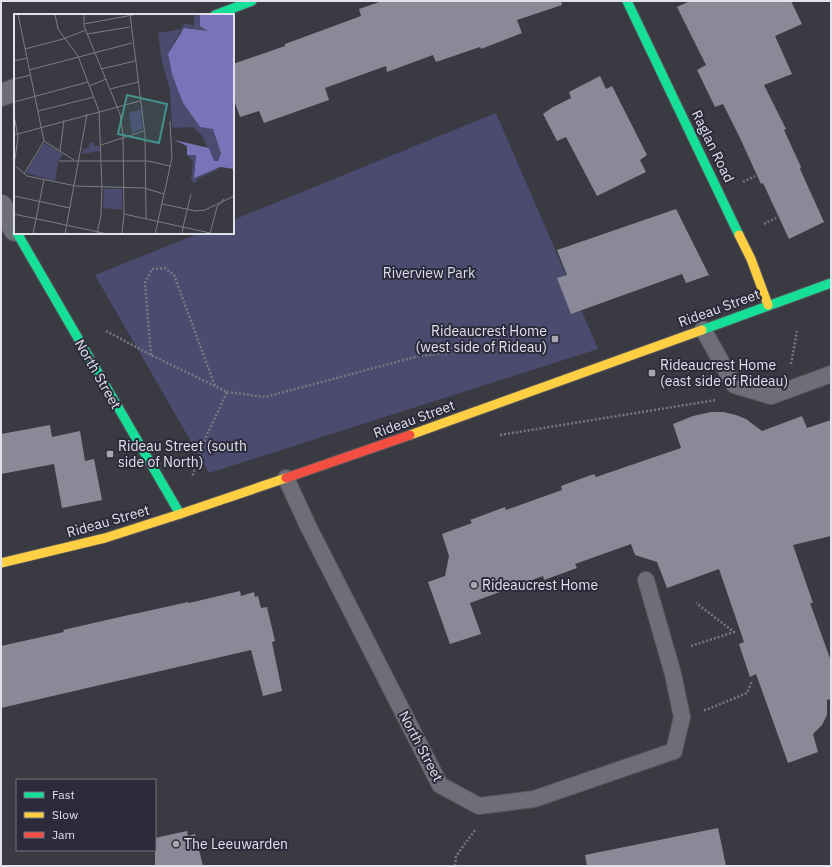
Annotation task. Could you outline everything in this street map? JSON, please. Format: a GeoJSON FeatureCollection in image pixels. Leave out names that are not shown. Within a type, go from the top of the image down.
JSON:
{"type":"FeatureCollection","features":[{"type":"Feature","properties":{"kind":"street"},"geometry":{"type":"LineString","coordinates":[[220,9],[252,1]]}},
{"type":"Feature","properties":{"kind":"street","name":"Raglan Road"},"geometry":{"type":"LineString","coordinates":[[627,1],[751,258],[768,305]]}},
{"type":"Feature","properties":{"kind":"street"},"geometry":{"type":"LineString","coordinates":[[1,95],[14,90]]}},
{"type":"Feature","properties":{"kind":"street"},"geometry":{"type":"LineString","coordinates":[[1,206],[14,228]]}},
{"type":"Feature","properties":{"kind":"street","name":"North Street"},"geometry":{"type":"LineString","coordinates":[[18,234],[180,514]]}},
{"type":"Feature","properties":{"kind":"street","name":"Rideau Street"},"geometry":{"type":"LineString","coordinates":[[1,564],[105,538],[180,514],[362,452],[831,283]]}},
{"type":"Feature","properties":{"kind":"lane"},"geometry":{"type":"LineString","coordinates":[[703,329],[734,384],[771,396],[831,374]]}},
{"type":"Feature","properties":{"kind":"lane","name":"North Street"},"geometry":{"type":"LineString","coordinates":[[286,478],[308,526],[440,785],[479,806],[534,799],[674,751],[682,717],[673,674],[646,580]]}},
{"type":"Feature","properties":{"kind":"path"},"geometry":{"type":"LineString","coordinates":[[742,183],[755,176]]}},
{"type":"Feature","properties":{"kind":"path"},"geometry":{"type":"LineString","coordinates":[[762,225],[776,218]]}},
{"type":"Feature","properties":{"kind":"path"},"geometry":{"type":"LineString","coordinates":[[151,355],[144,283],[152,269],[165,268],[174,275],[215,387]]}},
{"type":"Feature","properties":{"kind":"path"},"geometry":{"type":"LineString","coordinates":[[105,330],[215,387],[227,392],[265,397],[419,356],[459,352]]}},
{"type":"Feature","properties":{"kind":"path"},"geometry":{"type":"LineString","coordinates":[[192,476],[205,439],[227,392]]}},
{"type":"Feature","properties":{"kind":"path"},"geometry":{"type":"LineString","coordinates":[[500,435],[721,399]]}},
{"type":"Feature","properties":{"kind":"path"},"geometry":{"type":"LineString","coordinates":[[667,654],[734,632],[696,603]]}},
{"type":"Feature","properties":{"kind":"path"},"geometry":{"type":"LineString","coordinates":[[680,708],[706,710],[747,693],[752,681]]}},
{"type":"Feature","properties":{"kind":"path"},"geometry":{"type":"LineString","coordinates":[[455,866],[456,856],[478,826]]}},
{"type":"Feature","properties":{"kind":"green space","name":"Riverview Park"},"geometry":{"type":"Polygon","coordinates":[[[496,113],[598,349],[209,473],[95,275],[198,234],[234,234],[234,220],[496,113]]]}},
{"type":"Feature","properties":{"kind":"building"},"geometry":{"type":"Polygon","coordinates":[[[382,1],[561,1],[562,5],[517,20],[522,33],[481,49],[480,47],[436,62],[433,55],[387,72],[386,66],[325,88],[329,100],[264,123],[259,111],[240,117],[234,100],[234,64],[285,46],[285,44],[361,16],[359,9],[382,1]]]}},
{"type":"Feature","properties":{"kind":"building"},"geometry":{"type":"Polygon","coordinates":[[[690,1],[791,1],[802,24],[775,36],[792,74],[764,85],[786,129],[784,130],[824,222],[789,239],[763,183],[761,184],[723,104],[715,107],[697,70],[706,65],[677,7],[690,1]]]}},
{"type":"Feature","properties":{"kind":"building"},"geometry":{"type":"Polygon","coordinates":[[[600,76],[606,89],[612,86],[647,155],[640,160],[646,172],[597,196],[566,137],[557,141],[543,114],[571,98],[569,92],[600,76]]]}},
{"type":"Feature","properties":{"kind":"building"},"geometry":{"type":"Polygon","coordinates":[[[676,209],[709,275],[686,283],[682,274],[571,314],[557,278],[567,275],[557,250],[676,209]]]}},
{"type":"Feature","properties":{"kind":"building","name":"Rideaucrest Home"},"geometry":{"type":"Polygon","coordinates":[[[711,412],[723,412],[736,415],[746,419],[762,431],[802,416],[807,428],[831,420],[831,536],[793,545],[813,603],[810,603],[831,661],[831,699],[827,700],[827,715],[822,725],[813,734],[818,752],[788,763],[756,674],[750,677],[739,644],[744,642],[719,569],[667,588],[657,562],[635,555],[631,544],[575,564],[577,568],[544,580],[543,576],[470,603],[481,634],[450,644],[428,582],[445,576],[449,556],[442,534],[472,523],[470,520],[505,507],[506,510],[562,490],[561,486],[594,474],[596,477],[681,448],[673,424],[693,416],[711,412]]]}},
{"type":"Feature","properties":{"kind":"building"},"geometry":{"type":"Polygon","coordinates":[[[50,425],[52,437],[80,431],[85,461],[94,459],[102,500],[62,508],[54,464],[1,474],[1,434],[50,425]]]}},
{"type":"Feature","properties":{"kind":"building"},"geometry":{"type":"Polygon","coordinates":[[[240,591],[241,596],[254,592],[255,597],[258,596],[261,608],[267,607],[275,641],[272,642],[282,691],[263,696],[251,650],[1,708],[1,646],[64,632],[63,630],[240,591]]]}},
{"type":"Feature","properties":{"kind":"building"},"geometry":{"type":"Polygon","coordinates":[[[718,828],[726,866],[587,866],[585,855],[718,828]]]}},
{"type":"Feature","properties":{"kind":"building"},"geometry":{"type":"Polygon","coordinates":[[[187,831],[188,836],[195,834],[203,866],[155,866],[156,838],[187,831]]]}},
{"type":"Feature","properties":{"kind":"traffic: fast"},"geometry":{"type":"LineString","coordinates":[[218,14],[252,1]]}},
{"type":"Feature","properties":{"kind":"traffic: fast"},"geometry":{"type":"LineString","coordinates":[[627,1],[739,235]]}},
{"type":"Feature","properties":{"kind":"traffic: fast"},"geometry":{"type":"LineString","coordinates":[[18,234],[180,514]]}},
{"type":"Feature","properties":{"kind":"traffic: fast"},"geometry":{"type":"LineString","coordinates":[[702,330],[831,283]]}},
{"type":"Feature","properties":{"kind":"traffic: slow"},"geometry":{"type":"LineString","coordinates":[[739,235],[751,259],[768,305]]}},
{"type":"Feature","properties":{"kind":"traffic: slow"},"geometry":{"type":"LineString","coordinates":[[410,435],[702,330]]}},
{"type":"Feature","properties":{"kind":"traffic: slow"},"geometry":{"type":"LineString","coordinates":[[1,563],[105,538],[286,478]]}},
{"type":"Feature","properties":{"kind":"traffic: jam"},"geometry":{"type":"LineString","coordinates":[[286,478],[410,435]]}},
{"type":"Feature","properties":{"kind":"place","name":"Rideaucrest Home (west side of Rideau)"},"geometry":{"type":"Point","coordinates":[555,339]}},
{"type":"Feature","properties":{"kind":"place","name":"Rideaucrest Home (east side of Rideau)"},"geometry":{"type":"Point","coordinates":[652,373]}},
{"type":"Feature","properties":{"kind":"place","name":"Rideau Street (south side of North)"},"geometry":{"type":"Point","coordinates":[110,454]}},
{"type":"Feature","properties":{"kind":"place","name":"Rideaucrest Home"},"geometry":{"type":"Point","coordinates":[474,585]}},
{"type":"Feature","properties":{"kind":"place","name":"The Leeuwarden"},"geometry":{"type":"Point","coordinates":[176,844]}}]}
